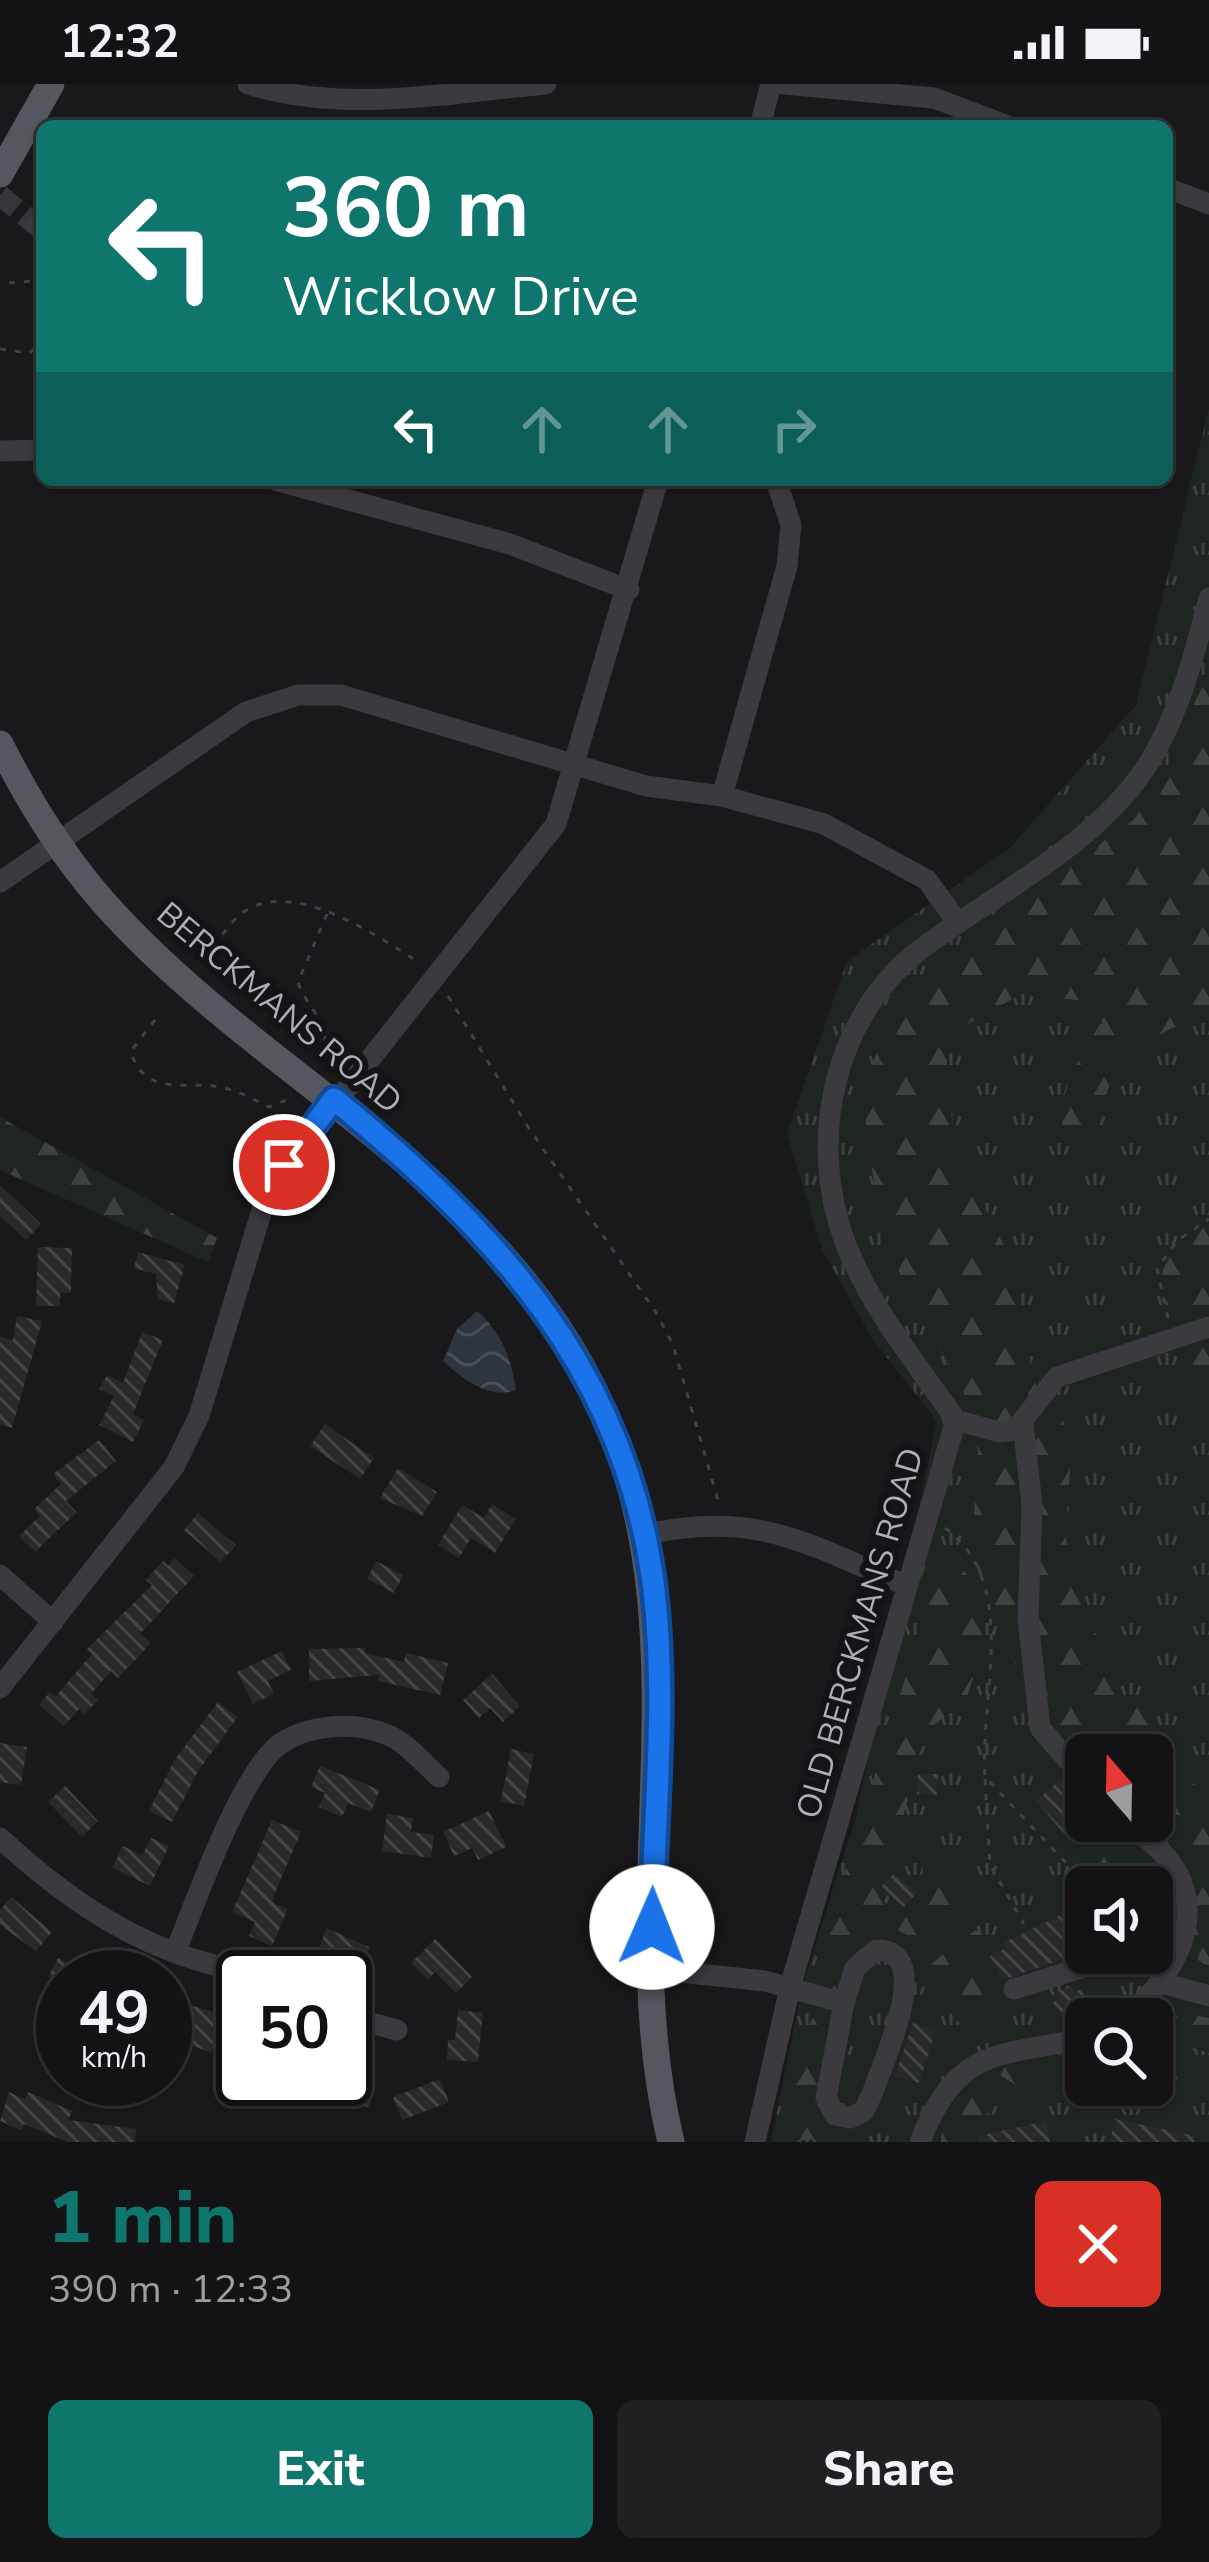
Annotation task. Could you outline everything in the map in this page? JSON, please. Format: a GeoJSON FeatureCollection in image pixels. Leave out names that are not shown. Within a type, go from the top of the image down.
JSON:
{"type":"FeatureCollection","features":[{"type":"Feature","properties":{"kind":"main road"},"geometry":{"type":"LineString","coordinates":[[0,174],[51,84]]}},
{"type":"Feature","properties":{"kind":"main road","name":"BERCKMANS ROAD"},"geometry":{"type":"LineString","coordinates":[[0,744],[57,843],[145,945],[441,1189],[527,1283],[583,1367],[624,1465],[654,1592],[659,1699],[651,1970],[654,2048],[671,2142]]}},
{"type":"Feature","properties":{"kind":"street"},"geometry":{"type":"LineString","coordinates":[[248,84],[297,99],[361,101],[546,84]]}},
{"type":"Feature","properties":{"kind":"street"},"geometry":{"type":"LineString","coordinates":[[762,120],[771,84]]}},
{"type":"Feature","properties":{"kind":"street"},"geometry":{"type":"LineString","coordinates":[[784,84],[934,98],[992,120]]}},
{"type":"Feature","properties":{"kind":"street"},"geometry":{"type":"LineString","coordinates":[[1173,190],[1209,204]]}},
{"type":"Feature","properties":{"kind":"street"},"geometry":{"type":"LineString","coordinates":[[0,451],[36,450]]}},
{"type":"Feature","properties":{"kind":"street"},"geometry":{"type":"LineString","coordinates":[[297,486],[510,544],[628,590]]}},
{"type":"Feature","properties":{"kind":"street"},"geometry":{"type":"LineString","coordinates":[[0,1688],[174,1467],[199,1416],[269,1186],[556,824],[577,766],[656,486]]}},
{"type":"Feature","properties":{"kind":"street"},"geometry":{"type":"LineString","coordinates":[[722,796],[787,566],[791,525],[778,486]]}},
{"type":"Feature","properties":{"kind":"street","name":"OLD BERCKMANS ROAD"},"geometry":{"type":"LineString","coordinates":[[755,2142],[790,1987],[956,1420],[878,1310],[845,1242],[829,1151],[832,1107],[852,1029],[897,968],[1056,855],[1126,792],[1167,727],[1209,598]]}},
{"type":"Feature","properties":{"kind":"street"},"geometry":{"type":"LineString","coordinates":[[0,883],[246,712],[298,695],[340,695],[646,786],[788,810],[927,880],[958,923]]}},
{"type":"Feature","properties":{"kind":"street"},"geometry":{"type":"LineString","coordinates":[[956,1420],[999,1432],[1023,1424],[1057,1377],[1209,1327]]}},
{"type":"Feature","properties":{"kind":"street"},"geometry":{"type":"LineString","coordinates":[[1023,1424],[1032,1504],[1028,1619],[1040,1728],[1065,1757]]}},
{"type":"Feature","properties":{"kind":"street"},"geometry":{"type":"LineString","coordinates":[[644,1535],[721,1522],[780,1533],[908,1586]]}},
{"type":"Feature","properties":{"kind":"street"},"geometry":{"type":"LineString","coordinates":[[0,1575],[53,1622]]}},
{"type":"Feature","properties":{"kind":"street"},"geometry":{"type":"LineString","coordinates":[[177,1950],[250,1784],[278,1746],[317,1727],[352,1727],[390,1735],[439,1777]]}},
{"type":"Feature","properties":{"kind":"street"},"geometry":{"type":"LineString","coordinates":[[0,1838],[46,1880],[98,1916],[170,1950]]}},
{"type":"Feature","properties":{"kind":"street"},"geometry":{"type":"LineString","coordinates":[[1146,1998],[1162,1983],[1181,1952],[1190,1909],[1177,1870],[1149,1842]]}},
{"type":"Feature","properties":{"kind":"street"},"geometry":{"type":"LineString","coordinates":[[883,1949],[903,1964],[906,1990],[872,2094],[864,2111],[850,2118],[835,2115],[826,2098],[844,2003],[855,1968],[868,1953],[883,1949]]}},
{"type":"Feature","properties":{"kind":"street"},"geometry":{"type":"LineString","coordinates":[[651,1970],[790,1987],[844,2003]]}},
{"type":"Feature","properties":{"kind":"street"},"geometry":{"type":"LineString","coordinates":[[1014,1989],[1065,1973]]}},
{"type":"Feature","properties":{"kind":"street"},"geometry":{"type":"LineString","coordinates":[[1162,1983],[1209,1996]]}},
{"type":"Feature","properties":{"kind":"street"},"geometry":{"type":"LineString","coordinates":[[372,2023],[397,2030]]}},
{"type":"Feature","properties":{"kind":"street"},"geometry":{"type":"LineString","coordinates":[[920,2142],[932,2112],[975,2063],[999,2052],[1065,2041]]}},
{"type":"Feature","properties":{"kind":"path"},"geometry":{"type":"LineString","coordinates":[[9,283],[36,281]]}},
{"type":"Feature","properties":{"kind":"path"},"geometry":{"type":"LineString","coordinates":[[0,349],[29,352],[36,347]]}},
{"type":"Feature","properties":{"kind":"path"},"geometry":{"type":"LineString","coordinates":[[214,946],[232,922],[260,904],[289,902],[327,914],[438,975],[477,1049],[658,1314],[712,1467],[721,1522]]}},
{"type":"Feature","properties":{"kind":"path"},"geometry":{"type":"LineString","coordinates":[[320,1056],[326,1046],[326,1028],[298,982],[327,914]]}},
{"type":"Feature","properties":{"kind":"path"},"geometry":{"type":"LineString","coordinates":[[154,1020],[133,1044],[132,1057],[161,1084],[221,1087],[269,1107],[291,1098]]}},
{"type":"Feature","properties":{"kind":"path"},"geometry":{"type":"LineString","coordinates":[[1185,1335],[1172,1329],[1157,1269],[1177,1241],[1209,1219]]}},
{"type":"Feature","properties":{"kind":"path"},"geometry":{"type":"LineString","coordinates":[[927,1519],[964,1545],[986,1593],[991,1626],[985,1777],[990,1865],[1024,1924]]}},
{"type":"Feature","properties":{"kind":"path"},"geometry":{"type":"LineString","coordinates":[[985,1777],[1068,1866]]}},
{"type":"Feature","properties":{"kind":"green space"},"geometry":{"type":"Polygon","coordinates":[[[1209,408],[1209,2142],[771,2142],[803,1983],[856,1817],[937,1421],[873,1340],[822,1249],[787,1134],[847,961],[1010,848],[1136,705],[1209,408]]]}},
{"type":"Feature","properties":{"kind":"green space"},"geometry":{"type":"Polygon","coordinates":[[[1209,666],[1209,1015],[1172,1028],[1118,1058],[1098,1121],[1082,1145],[1064,1135],[1062,1120],[1070,1078],[1095,1026],[1103,1023],[1084,1001],[1021,994],[959,1029],[947,1053],[946,1082],[957,1150],[1009,1256],[1028,1335],[1032,1380],[1061,1415],[1072,1447],[1065,1534],[1073,1577],[1120,1695],[1157,1722],[1161,1734],[1065,1734],[1065,1742],[1032,1704],[1002,1630],[973,1534],[978,1447],[965,1396],[881,1238],[862,1093],[887,1024],[921,975],[1133,820],[1162,785],[1209,666]]]}},
{"type":"Feature","properties":{"kind":"green space"},"geometry":{"type":"Polygon","coordinates":[[[0,1117],[217,1238],[208,1262],[0,1170],[0,1117]]]}},
{"type":"Feature","properties":{"kind":"green space"},"geometry":{"type":"Polygon","coordinates":[[[1209,1225],[1209,1314],[1187,1318],[1165,1298],[1162,1276],[1173,1253],[1209,1225]]]}},
{"type":"Feature","properties":{"kind":"green space"},"geometry":{"type":"Polygon","coordinates":[[[1209,1339],[1209,1415],[1190,1387],[1178,1346],[1209,1339]]]}},
{"type":"Feature","properties":{"kind":"green space"},"geometry":{"type":"Polygon","coordinates":[[[962,1567],[982,1601],[983,1648],[966,1700],[925,1732],[882,1900],[904,1918],[917,1913],[926,1901],[919,1840],[962,1896],[965,1910],[934,1935],[918,1937],[897,1930],[868,1938],[833,1974],[823,1943],[934,1585],[949,1568],[962,1567]]]}},
{"type":"Feature","properties":{"kind":"green space"},"geometry":{"type":"Polygon","coordinates":[[[1173,1758],[1209,1801],[1209,1967],[1198,1960],[1197,1902],[1168,1842],[1173,1842],[1173,1758]]]}},
{"type":"Feature","properties":{"kind":"green space"},"geometry":{"type":"Polygon","coordinates":[[[1132,1842],[1134,1866],[1096,1866],[1098,1844],[1132,1842]]]}},
{"type":"Feature","properties":{"kind":"green space"},"geometry":{"type":"Polygon","coordinates":[[[975,1930],[983,1933],[1006,1996],[987,2016],[961,2025],[931,1998],[924,1977],[938,1959],[975,1930]]]}},
{"type":"Feature","properties":{"kind":"green space"},"geometry":{"type":"Polygon","coordinates":[[[819,2011],[831,2016],[816,2093],[826,2118],[855,2126],[849,2137],[780,2142],[795,2056],[819,2011]]]}},
{"type":"Feature","properties":{"kind":"green space"},"geometry":{"type":"Polygon","coordinates":[[[1209,2018],[1209,2053],[1173,2046],[1173,2019],[1209,2018]]]}},
{"type":"Feature","properties":{"kind":"green space"},"geometry":{"type":"Polygon","coordinates":[[[1065,2055],[1065,2079],[1049,2086],[1023,2090],[993,2070],[1065,2055]]]}},
{"type":"Feature","properties":{"kind":"green space"},"geometry":{"type":"Polygon","coordinates":[[[980,2085],[999,2100],[976,2126],[972,2142],[941,2142],[952,2106],[963,2092],[980,2085]]]}},
{"type":"Feature","properties":{"kind":"water"},"geometry":{"type":"Polygon","coordinates":[[[477,1311],[504,1347],[516,1390],[486,1390],[443,1361],[457,1329],[477,1311]]]}},
{"type":"Feature","properties":{"kind":"building"},"geometry":{"type":"Polygon","coordinates":[[[0,1185],[41,1224],[26,1240],[0,1216],[0,1185]]]}},
{"type":"Feature","properties":{"kind":"building"},"geometry":{"type":"Polygon","coordinates":[[[38,1247],[72,1248],[71,1293],[60,1293],[60,1306],[36,1306],[38,1247]]]}},
{"type":"Feature","properties":{"kind":"building"},"geometry":{"type":"Polygon","coordinates":[[[138,1252],[185,1265],[174,1303],[158,1299],[156,1274],[134,1268],[138,1252]]]}},
{"type":"Feature","properties":{"kind":"building"},"geometry":{"type":"Polygon","coordinates":[[[17,1316],[42,1321],[12,1428],[0,1425],[0,1337],[13,1340],[17,1316]]]}},
{"type":"Feature","properties":{"kind":"building"},"geometry":{"type":"Polygon","coordinates":[[[142,1332],[163,1340],[133,1414],[144,1420],[133,1442],[99,1425],[114,1396],[99,1389],[107,1375],[123,1383],[142,1332]]]}},
{"type":"Feature","properties":{"kind":"building"},"geometry":{"type":"Polygon","coordinates":[[[325,1424],[374,1458],[360,1479],[310,1446],[325,1424]]]}},
{"type":"Feature","properties":{"kind":"building"},"geometry":{"type":"Polygon","coordinates":[[[99,1440],[116,1461],[66,1501],[77,1512],[35,1552],[19,1536],[40,1516],[34,1509],[61,1484],[53,1474],[99,1440]]]}},
{"type":"Feature","properties":{"kind":"building"},"geometry":{"type":"Polygon","coordinates":[[[398,1468],[437,1492],[422,1516],[380,1498],[398,1468]]]}},
{"type":"Feature","properties":{"kind":"building"},"geometry":{"type":"Polygon","coordinates":[[[492,1504],[516,1519],[495,1553],[471,1538],[459,1558],[438,1545],[462,1505],[484,1518],[492,1504]]]}},
{"type":"Feature","properties":{"kind":"building"},"geometry":{"type":"Polygon","coordinates":[[[198,1513],[236,1545],[221,1562],[184,1530],[198,1513]]]}},
{"type":"Feature","properties":{"kind":"building"},"geometry":{"type":"Polygon","coordinates":[[[175,1558],[194,1576],[140,1634],[151,1643],[118,1678],[111,1671],[91,1694],[98,1700],[85,1714],[79,1709],[64,1726],[39,1705],[50,1692],[55,1697],[92,1654],[87,1649],[152,1585],[146,1580],[163,1561],[168,1566],[175,1558]]]}},
{"type":"Feature","properties":{"kind":"building"},"geometry":{"type":"Polygon","coordinates":[[[376,1561],[403,1575],[394,1593],[367,1579],[376,1561]]]}},
{"type":"Feature","properties":{"kind":"building"},"geometry":{"type":"Polygon","coordinates":[[[365,1648],[365,1653],[404,1662],[406,1653],[448,1663],[440,1695],[378,1681],[379,1675],[309,1681],[309,1649],[365,1648]]]}},
{"type":"Feature","properties":{"kind":"building"},"geometry":{"type":"Polygon","coordinates":[[[282,1651],[291,1670],[268,1681],[274,1694],[253,1704],[237,1672],[282,1651]]]}},
{"type":"Feature","properties":{"kind":"building"},"geometry":{"type":"Polygon","coordinates":[[[492,1674],[520,1706],[503,1722],[490,1708],[479,1718],[463,1700],[492,1674]]]}},
{"type":"Feature","properties":{"kind":"building"},"geometry":{"type":"Polygon","coordinates":[[[218,1702],[238,1717],[198,1771],[172,1822],[149,1811],[175,1759],[218,1702]]]}},
{"type":"Feature","properties":{"kind":"building"},"geometry":{"type":"Polygon","coordinates":[[[0,1743],[27,1747],[21,1785],[0,1782],[0,1743]]]}},
{"type":"Feature","properties":{"kind":"building"},"geometry":{"type":"Polygon","coordinates":[[[511,1749],[534,1754],[524,1806],[501,1801],[511,1749]]]}},
{"type":"Feature","properties":{"kind":"building"},"geometry":{"type":"Polygon","coordinates":[[[320,1766],[380,1790],[371,1812],[348,1803],[342,1817],[319,1807],[325,1793],[311,1787],[320,1766]]]}},
{"type":"Feature","properties":{"kind":"building"},"geometry":{"type":"Polygon","coordinates":[[[918,1774],[938,1774],[937,1795],[917,1794],[918,1774]]]}},
{"type":"Feature","properties":{"kind":"building"},"geometry":{"type":"Polygon","coordinates":[[[1065,1779],[1065,1835],[1036,1801],[1065,1779]]]}},
{"type":"Feature","properties":{"kind":"building"},"geometry":{"type":"Polygon","coordinates":[[[65,1786],[98,1821],[82,1837],[48,1802],[65,1786]]]}},
{"type":"Feature","properties":{"kind":"building"},"geometry":{"type":"Polygon","coordinates":[[[489,1811],[506,1847],[478,1860],[472,1848],[454,1856],[443,1832],[489,1811]]]}},
{"type":"Feature","properties":{"kind":"building"},"geometry":{"type":"Polygon","coordinates":[[[387,1814],[413,1818],[411,1832],[434,1835],[431,1858],[382,1851],[387,1814]]]}},
{"type":"Feature","properties":{"kind":"building"},"geometry":{"type":"Polygon","coordinates":[[[272,1820],[301,1832],[274,1895],[273,1903],[288,1909],[272,1946],[249,1936],[255,1922],[232,1912],[272,1820]]]}},
{"type":"Feature","properties":{"kind":"building"},"geometry":{"type":"Polygon","coordinates":[[[151,1838],[169,1846],[150,1886],[112,1868],[123,1846],[142,1855],[151,1838]]]}},
{"type":"Feature","properties":{"kind":"building"},"geometry":{"type":"Polygon","coordinates":[[[894,1873],[917,1893],[904,1907],[881,1887],[894,1873]]]}},
{"type":"Feature","properties":{"kind":"building"},"geometry":{"type":"Polygon","coordinates":[[[11,1897],[52,1932],[36,1951],[0,1925],[0,1910],[11,1897]]]}},
{"type":"Feature","properties":{"kind":"building"},"geometry":{"type":"Polygon","coordinates":[[[1065,1913],[1065,1958],[1002,1980],[990,1956],[1006,1948],[1003,1943],[1065,1913]]]}},
{"type":"Feature","properties":{"kind":"building"},"geometry":{"type":"Polygon","coordinates":[[[326,1928],[369,1947],[368,1950],[319,1950],[326,1928]]]}},
{"type":"Feature","properties":{"kind":"building"},"geometry":{"type":"Polygon","coordinates":[[[435,1939],[472,1977],[456,1993],[435,1972],[428,1980],[411,1963],[435,1939]]]}},
{"type":"Feature","properties":{"kind":"building"},"geometry":{"type":"Polygon","coordinates":[[[1072,1987],[1075,1992],[1081,1989],[1086,1998],[1065,1998],[1065,2025],[1053,2002],[1059,1999],[1055,1992],[1072,1987]]]}},
{"type":"Feature","properties":{"kind":"building"},"geometry":{"type":"Polygon","coordinates":[[[192,2006],[216,2013],[216,2055],[192,2045],[192,2006]]]}},
{"type":"Feature","properties":{"kind":"building"},"geometry":{"type":"Polygon","coordinates":[[[458,2010],[483,2013],[478,2062],[447,2060],[458,2010]]]}},
{"type":"Feature","properties":{"kind":"building"},"geometry":{"type":"Polygon","coordinates":[[[913,2023],[936,2030],[919,2083],[895,2076],[913,2023]]]}},
{"type":"Feature","properties":{"kind":"building"},"geometry":{"type":"Polygon","coordinates":[[[440,2079],[449,2102],[402,2120],[393,2097],[440,2079]]]}},
{"type":"Feature","properties":{"kind":"building"},"geometry":{"type":"Polygon","coordinates":[[[9,2092],[25,2099],[28,2092],[36,2095],[36,2106],[72,2111],[68,2120],[136,2129],[135,2142],[68,2142],[24,2124],[21,2130],[0,2121],[9,2092]]]}},
{"type":"Feature","properties":{"kind":"building"},"geometry":{"type":"Polygon","coordinates":[[[1115,2119],[1195,2136],[1194,2142],[1110,2142],[1115,2119]]]}},
{"type":"Feature","properties":{"kind":"building"},"geometry":{"type":"Polygon","coordinates":[[[1046,2121],[1050,2142],[979,2142],[979,2136],[1046,2121]]]}},
{"type":"Feature","properties":{"kind":"tunnel"},"geometry":{"type":"LineString","coordinates":[[0,195],[36,225]]}},
{"type":"Feature","properties":{"kind":"route"},"geometry":{"type":"LineString","coordinates":[[284,1165],[334,1099],[441,1189],[502,1252],[583,1367],[632,1487],[654,1592],[659,1699],[652,1927]]}}]}
